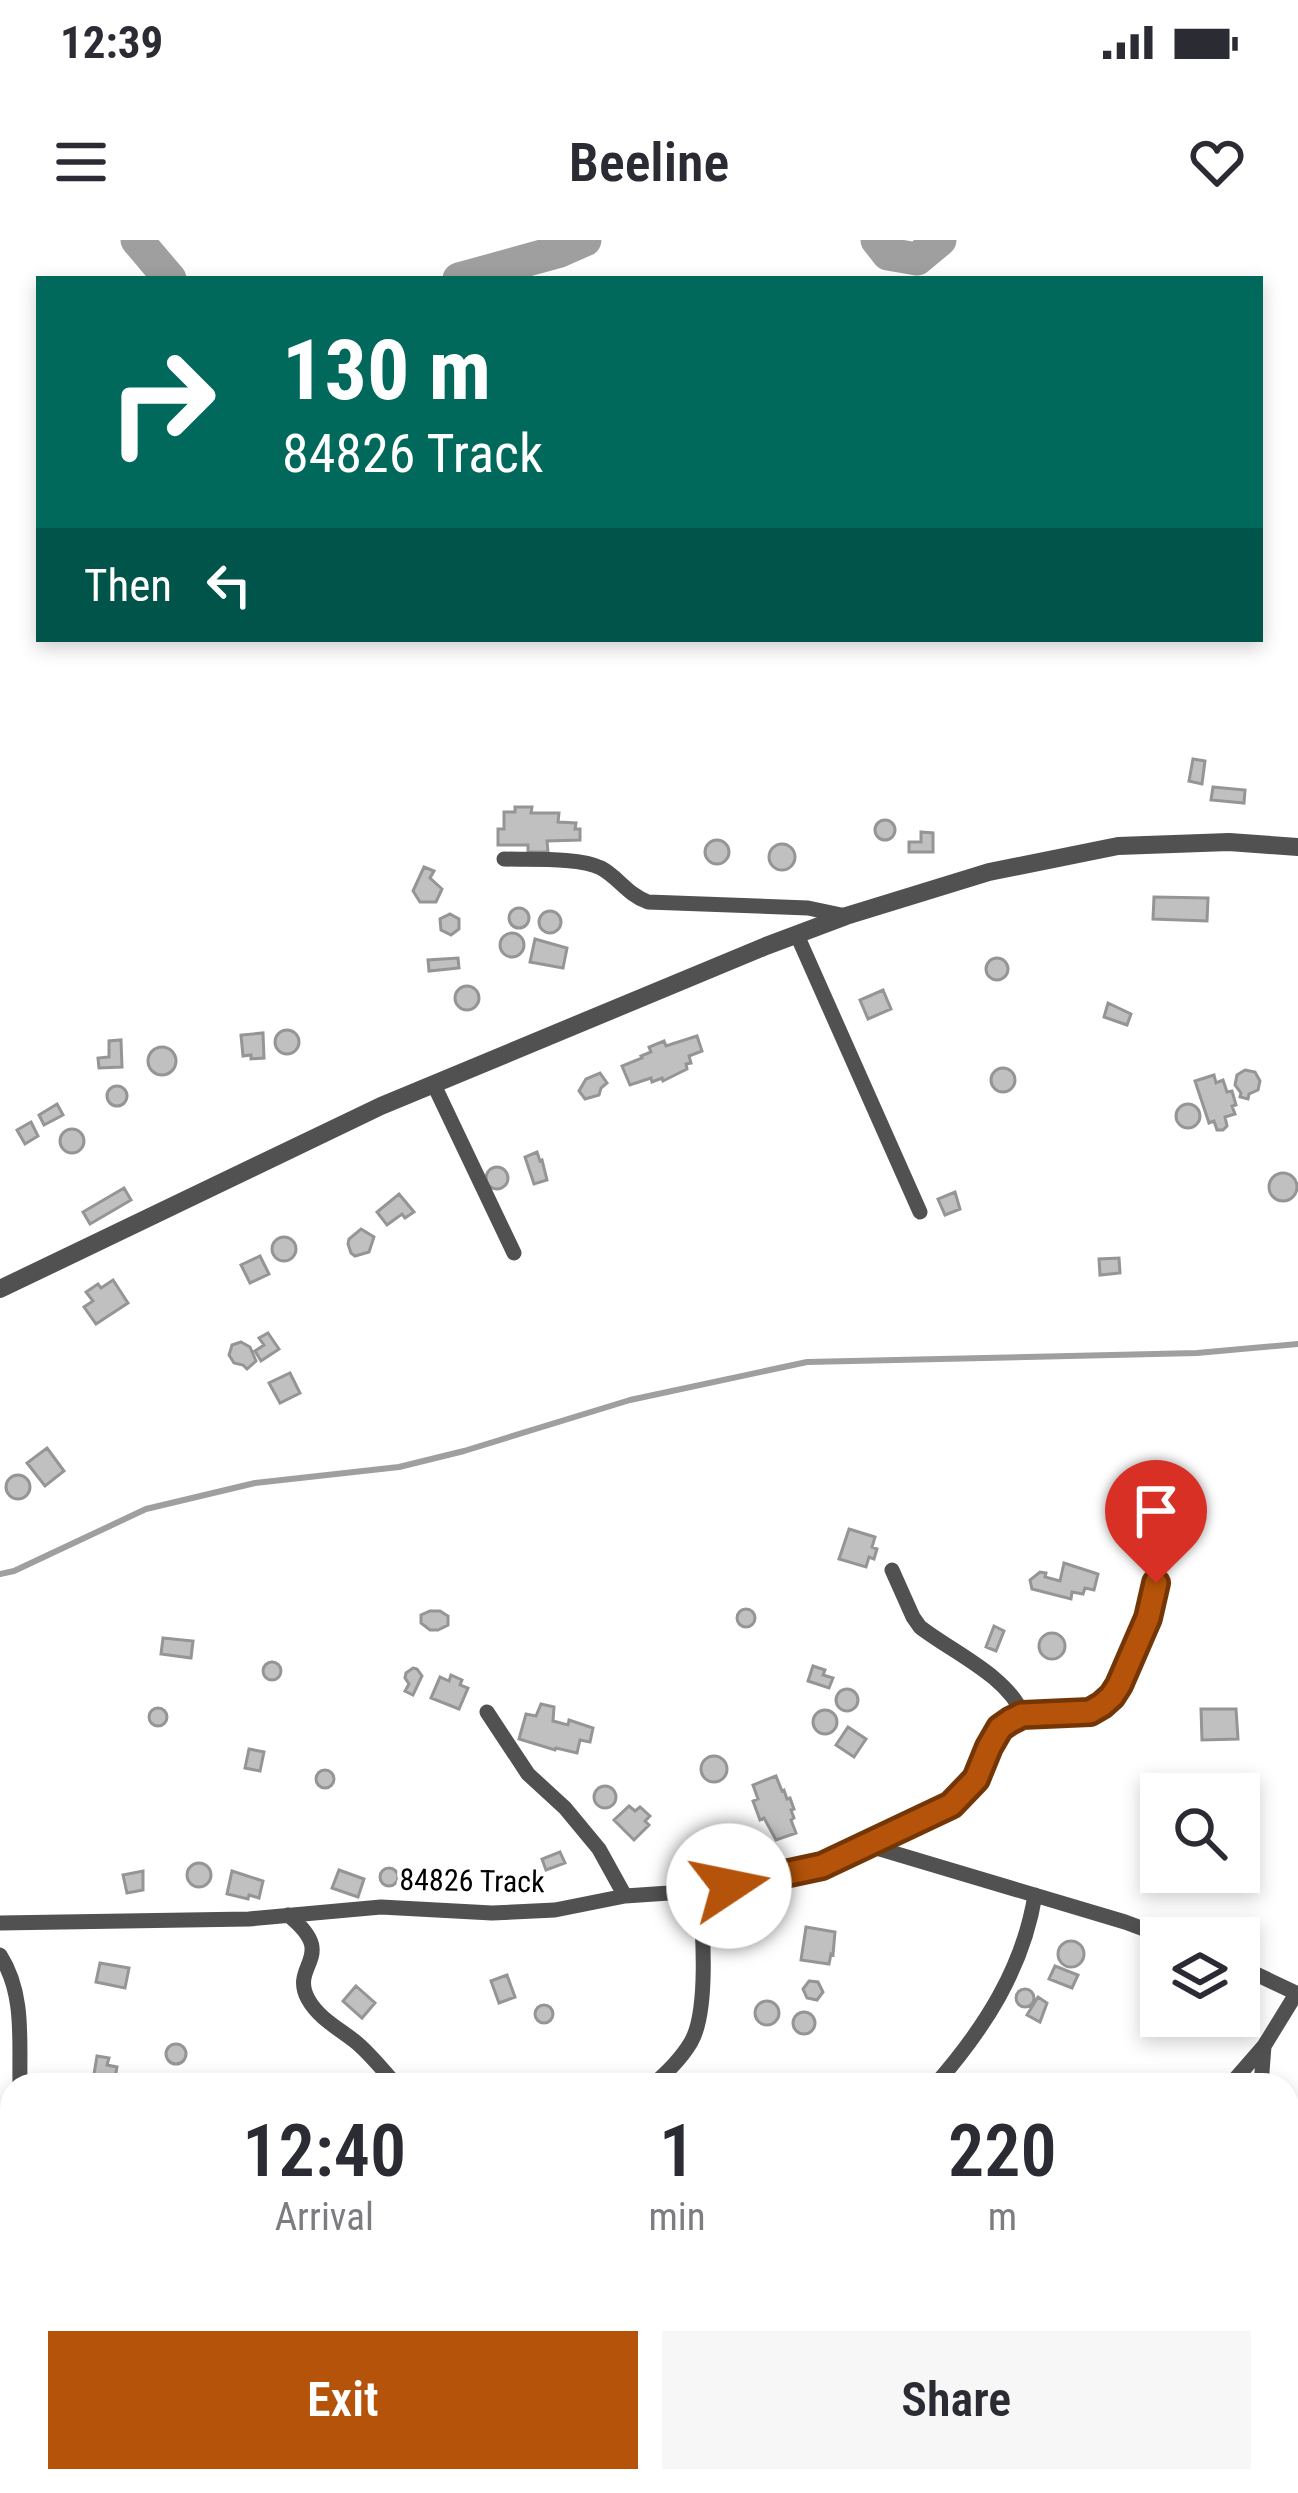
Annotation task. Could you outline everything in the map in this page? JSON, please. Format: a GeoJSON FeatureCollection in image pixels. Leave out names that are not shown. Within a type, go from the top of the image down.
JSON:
{"type":"FeatureCollection","features":[{"type":"Feature","properties":{"kind":"street"},"geometry":{"type":"LineString","coordinates":[[0,1289],[381,1106],[846,916],[989,872],[1118,846],[1229,842],[1298,847]]}},
{"type":"Feature","properties":{"kind":"street"},"geometry":{"type":"LineString","coordinates":[[504,859],[587,863],[604,869],[635,897],[648,902],[808,908],[846,916]]}},
{"type":"Feature","properties":{"kind":"street"},"geometry":{"type":"LineString","coordinates":[[797,935],[920,1212]]}},
{"type":"Feature","properties":{"kind":"street"},"geometry":{"type":"LineString","coordinates":[[434,1085],[514,1253]]}},
{"type":"Feature","properties":{"kind":"street"},"geometry":{"type":"LineString","coordinates":[[892,1570],[920,1627],[1001,1685],[1022,1715],[1090,1712],[1112,1696],[1148,1618],[1156,1583]]}},
{"type":"Feature","properties":{"kind":"street"},"geometry":{"type":"LineString","coordinates":[[487,1712],[528,1774],[565,1808],[599,1850],[625,1896]]}},
{"type":"Feature","properties":{"kind":"street","name":"84826 Track"},"geometry":{"type":"LineString","coordinates":[[0,1923],[228,1920],[381,1907],[493,1913],[555,1910],[625,1896],[759,1882],[822,1866],[951,1805],[976,1779],[1000,1728],[1022,1715]]}},
{"type":"Feature","properties":{"kind":"street"},"geometry":{"type":"LineString","coordinates":[[870,1846],[1140,1928]]}},
{"type":"Feature","properties":{"kind":"street"},"geometry":{"type":"LineString","coordinates":[[666,2073],[693,2041],[699,2022],[699,1891]]}},
{"type":"Feature","properties":{"kind":"street"},"geometry":{"type":"LineString","coordinates":[[945,2073],[997,2003],[1029,1929],[1035,1895]]}},
{"type":"Feature","properties":{"kind":"street"},"geometry":{"type":"LineString","coordinates":[[289,1915],[313,1944],[304,1979],[306,1996],[326,2021],[360,2045],[385,2073]]}},
{"type":"Feature","properties":{"kind":"street"},"geometry":{"type":"LineString","coordinates":[[0,1955],[11,1972],[18,2002],[20,2073]]}},
{"type":"Feature","properties":{"kind":"street"},"geometry":{"type":"LineString","coordinates":[[1240,2073],[1297,1994],[1260,1976]]}},
{"type":"Feature","properties":{"kind":"street"},"geometry":{"type":"LineString","coordinates":[[1262,2073],[1264,2046]]}},
{"type":"Feature","properties":{"kind":"building"},"geometry":{"type":"Polygon","coordinates":[[[1193,759],[1205,761],[1202,784],[1189,781],[1193,759]]]}},
{"type":"Feature","properties":{"kind":"building"},"geometry":{"type":"Polygon","coordinates":[[[1213,787],[1245,790],[1244,803],[1211,800],[1213,787]]]}},
{"type":"Feature","properties":{"kind":"building"},"geometry":{"type":"Polygon","coordinates":[[[515,807],[532,807],[531,813],[559,813],[558,822],[576,823],[580,840],[547,841],[548,852],[528,852],[528,845],[498,845],[504,812],[515,812],[515,807]]]}},
{"type":"Feature","properties":{"kind":"building"},"geometry":{"type":"Polygon","coordinates":[[[885,820],[895,830],[885,840],[875,830],[885,820]]]}},
{"type":"Feature","properties":{"kind":"building"},"geometry":{"type":"Polygon","coordinates":[[[921,832],[933,833],[933,852],[909,852],[909,842],[921,842],[921,832]]]}},
{"type":"Feature","properties":{"kind":"building"},"geometry":{"type":"Polygon","coordinates":[[[717,840],[726,843],[726,861],[717,864],[708,861],[705,852],[708,843],[717,840]]]}},
{"type":"Feature","properties":{"kind":"building"},"geometry":{"type":"Polygon","coordinates":[[[782,844],[795,857],[782,870],[769,857],[782,844]]]}},
{"type":"Feature","properties":{"kind":"building"},"geometry":{"type":"Polygon","coordinates":[[[424,867],[434,871],[430,878],[442,889],[436,902],[420,902],[413,891],[424,867]]]}},
{"type":"Feature","properties":{"kind":"building"},"geometry":{"type":"Polygon","coordinates":[[[1154,897],[1208,898],[1207,921],[1153,919],[1154,897]]]}},
{"type":"Feature","properties":{"kind":"building"},"geometry":{"type":"Polygon","coordinates":[[[519,908],[529,918],[519,928],[509,918],[519,908]]]}},
{"type":"Feature","properties":{"kind":"building"},"geometry":{"type":"Polygon","coordinates":[[[550,911],[561,922],[550,933],[539,922],[550,911]]]}},
{"type":"Feature","properties":{"kind":"building"},"geometry":{"type":"Polygon","coordinates":[[[450,914],[459,919],[459,929],[451,935],[441,930],[440,919],[450,914]]]}},
{"type":"Feature","properties":{"kind":"building"},"geometry":{"type":"Polygon","coordinates":[[[512,933],[524,945],[512,957],[500,945],[512,933]]]}},
{"type":"Feature","properties":{"kind":"building"},"geometry":{"type":"Polygon","coordinates":[[[535,939],[567,948],[563,968],[530,962],[535,939]]]}},
{"type":"Feature","properties":{"kind":"building"},"geometry":{"type":"Polygon","coordinates":[[[458,958],[459,968],[429,971],[428,960],[458,958]]]}},
{"type":"Feature","properties":{"kind":"building"},"geometry":{"type":"Polygon","coordinates":[[[997,958],[1008,969],[997,980],[986,969],[997,958]]]}},
{"type":"Feature","properties":{"kind":"building"},"geometry":{"type":"Polygon","coordinates":[[[467,986],[479,998],[467,1010],[455,998],[467,986]]]}},
{"type":"Feature","properties":{"kind":"building"},"geometry":{"type":"Polygon","coordinates":[[[883,990],[891,1009],[868,1019],[860,1000],[883,990]]]}},
{"type":"Feature","properties":{"kind":"building"},"geometry":{"type":"Polygon","coordinates":[[[1108,1003],[1131,1014],[1127,1025],[1104,1017],[1108,1003]]]}},
{"type":"Feature","properties":{"kind":"building"},"geometry":{"type":"Polygon","coordinates":[[[282,1030],[292,1030],[299,1042],[292,1054],[282,1054],[275,1047],[275,1037],[282,1030]]]}},
{"type":"Feature","properties":{"kind":"building"},"geometry":{"type":"Polygon","coordinates":[[[263,1033],[264,1058],[243,1056],[241,1035],[263,1033]]]}},
{"type":"Feature","properties":{"kind":"building"},"geometry":{"type":"Polygon","coordinates":[[[697,1036],[702,1051],[689,1056],[687,1069],[663,1081],[652,1082],[651,1078],[630,1085],[622,1066],[664,1041],[666,1046],[697,1036]]]}},
{"type":"Feature","properties":{"kind":"building"},"geometry":{"type":"Polygon","coordinates":[[[121,1040],[122,1067],[99,1068],[98,1058],[109,1057],[109,1041],[121,1040]]]}},
{"type":"Feature","properties":{"kind":"building"},"geometry":{"type":"Polygon","coordinates":[[[162,1047],[172,1051],[176,1061],[172,1071],[162,1075],[152,1071],[148,1061],[152,1051],[162,1047]]]}},
{"type":"Feature","properties":{"kind":"building"},"geometry":{"type":"Polygon","coordinates":[[[1003,1068],[1015,1080],[1003,1092],[991,1080],[1003,1068]]]}},
{"type":"Feature","properties":{"kind":"building"},"geometry":{"type":"Polygon","coordinates":[[[1245,1070],[1255,1072],[1260,1081],[1248,1099],[1240,1097],[1235,1085],[1237,1075],[1245,1070]]]}},
{"type":"Feature","properties":{"kind":"building"},"geometry":{"type":"Polygon","coordinates":[[[600,1073],[607,1083],[599,1095],[585,1099],[579,1091],[586,1079],[600,1073]]]}},
{"type":"Feature","properties":{"kind":"building"},"geometry":{"type":"Polygon","coordinates":[[[1214,1075],[1216,1083],[1223,1080],[1227,1092],[1232,1091],[1236,1105],[1232,1106],[1235,1114],[1225,1117],[1223,1130],[1217,1130],[1214,1121],[1209,1123],[1195,1081],[1214,1075]]]}},
{"type":"Feature","properties":{"kind":"building"},"geometry":{"type":"Polygon","coordinates":[[[117,1086],[127,1096],[117,1106],[107,1096],[117,1086]]]}},
{"type":"Feature","properties":{"kind":"building"},"geometry":{"type":"Polygon","coordinates":[[[57,1104],[63,1115],[44,1125],[39,1115],[57,1104]]]}},
{"type":"Feature","properties":{"kind":"building"},"geometry":{"type":"Polygon","coordinates":[[[1188,1104],[1200,1116],[1188,1128],[1176,1116],[1188,1104]]]}},
{"type":"Feature","properties":{"kind":"building"},"geometry":{"type":"Polygon","coordinates":[[[31,1122],[38,1136],[25,1144],[17,1130],[31,1122]]]}},
{"type":"Feature","properties":{"kind":"building"},"geometry":{"type":"Polygon","coordinates":[[[67,1129],[77,1129],[84,1141],[77,1153],[67,1153],[60,1146],[60,1136],[67,1129]]]}},
{"type":"Feature","properties":{"kind":"building"},"geometry":{"type":"Polygon","coordinates":[[[537,1152],[547,1180],[534,1184],[525,1157],[537,1152]]]}},
{"type":"Feature","properties":{"kind":"building"},"geometry":{"type":"Polygon","coordinates":[[[497,1167],[508,1178],[497,1189],[486,1178],[497,1167]]]}},
{"type":"Feature","properties":{"kind":"building"},"geometry":{"type":"Polygon","coordinates":[[[1283,1173],[1293,1177],[1297,1187],[1293,1197],[1283,1201],[1273,1197],[1269,1187],[1273,1177],[1283,1173]]]}},
{"type":"Feature","properties":{"kind":"building"},"geometry":{"type":"Polygon","coordinates":[[[124,1188],[131,1200],[90,1224],[83,1212],[124,1188]]]}},
{"type":"Feature","properties":{"kind":"building"},"geometry":{"type":"Polygon","coordinates":[[[955,1192],[960,1209],[945,1215],[938,1199],[955,1192]]]}},
{"type":"Feature","properties":{"kind":"building"},"geometry":{"type":"Polygon","coordinates":[[[399,1194],[414,1212],[387,1225],[377,1212],[399,1194]]]}},
{"type":"Feature","properties":{"kind":"building"},"geometry":{"type":"Polygon","coordinates":[[[361,1229],[374,1237],[369,1252],[355,1256],[349,1239],[361,1229]]]}},
{"type":"Feature","properties":{"kind":"building"},"geometry":{"type":"Polygon","coordinates":[[[284,1237],[293,1240],[293,1258],[284,1261],[275,1258],[272,1249],[275,1240],[284,1237]]]}},
{"type":"Feature","properties":{"kind":"building"},"geometry":{"type":"Polygon","coordinates":[[[260,1256],[269,1274],[250,1283],[241,1265],[260,1256]]]}},
{"type":"Feature","properties":{"kind":"building"},"geometry":{"type":"Polygon","coordinates":[[[1119,1258],[1120,1273],[1100,1275],[1099,1259],[1119,1258]]]}},
{"type":"Feature","properties":{"kind":"building"},"geometry":{"type":"Polygon","coordinates":[[[113,1280],[128,1303],[96,1324],[84,1307],[93,1301],[86,1292],[113,1280]]]}},
{"type":"Feature","properties":{"kind":"building"},"geometry":{"type":"Polygon","coordinates":[[[268,1333],[279,1349],[261,1361],[255,1351],[264,1345],[259,1338],[268,1333]]]}},
{"type":"Feature","properties":{"kind":"building"},"geometry":{"type":"Polygon","coordinates":[[[241,1342],[250,1347],[256,1361],[247,1369],[229,1355],[232,1345],[241,1342]]]}},
{"type":"Feature","properties":{"kind":"building"},"geometry":{"type":"Polygon","coordinates":[[[290,1373],[300,1393],[280,1403],[269,1383],[290,1373]]]}},
{"type":"Feature","properties":{"kind":"building"},"geometry":{"type":"Polygon","coordinates":[[[47,1448],[64,1471],[45,1486],[27,1463],[47,1448]]]}},
{"type":"Feature","properties":{"kind":"building"},"geometry":{"type":"Polygon","coordinates":[[[18,1475],[27,1478],[27,1496],[18,1499],[9,1496],[6,1487],[9,1478],[18,1475]]]}},
{"type":"Feature","properties":{"kind":"building"},"geometry":{"type":"Polygon","coordinates":[[[849,1529],[875,1537],[874,1559],[869,1557],[866,1567],[839,1559],[849,1529]]]}},
{"type":"Feature","properties":{"kind":"building"},"geometry":{"type":"Polygon","coordinates":[[[1064,1563],[1098,1574],[1094,1590],[1072,1592],[1071,1599],[1032,1589],[1030,1580],[1040,1572],[1060,1581],[1064,1563]]]}},
{"type":"Feature","properties":{"kind":"building"},"geometry":{"type":"Polygon","coordinates":[[[746,1609],[755,1618],[746,1627],[737,1618],[746,1609]]]}},
{"type":"Feature","properties":{"kind":"building"},"geometry":{"type":"Polygon","coordinates":[[[430,1611],[448,1616],[448,1625],[430,1630],[421,1623],[421,1615],[430,1611]]]}},
{"type":"Feature","properties":{"kind":"building"},"geometry":{"type":"Polygon","coordinates":[[[994,1626],[1004,1631],[996,1651],[986,1647],[994,1626]]]}},
{"type":"Feature","properties":{"kind":"building"},"geometry":{"type":"Polygon","coordinates":[[[1052,1633],[1065,1646],[1052,1659],[1039,1646],[1052,1633]]]}},
{"type":"Feature","properties":{"kind":"building"},"geometry":{"type":"Polygon","coordinates":[[[163,1638],[193,1641],[191,1658],[161,1654],[163,1638]]]}},
{"type":"Feature","properties":{"kind":"building"},"geometry":{"type":"Polygon","coordinates":[[[272,1662],[281,1671],[272,1680],[263,1671],[272,1662]]]}},
{"type":"Feature","properties":{"kind":"building"},"geometry":{"type":"Polygon","coordinates":[[[813,1666],[833,1678],[829,1688],[808,1681],[813,1666]]]}},
{"type":"Feature","properties":{"kind":"building"},"geometry":{"type":"Polygon","coordinates":[[[413,1668],[422,1676],[413,1695],[405,1691],[409,1684],[405,1678],[413,1668]]]}},
{"type":"Feature","properties":{"kind":"building"},"geometry":{"type":"Polygon","coordinates":[[[451,1675],[468,1688],[459,1709],[431,1698],[440,1677],[449,1681],[451,1675]]]}},
{"type":"Feature","properties":{"kind":"building"},"geometry":{"type":"Polygon","coordinates":[[[847,1689],[858,1700],[847,1711],[836,1700],[847,1689]]]}},
{"type":"Feature","properties":{"kind":"building"},"geometry":{"type":"Polygon","coordinates":[[[541,1704],[554,1707],[553,1721],[568,1725],[569,1720],[593,1728],[590,1742],[580,1740],[577,1753],[519,1739],[526,1714],[536,1716],[541,1704]]]}},
{"type":"Feature","properties":{"kind":"building"},"geometry":{"type":"Polygon","coordinates":[[[158,1708],[167,1717],[158,1726],[149,1717],[158,1708]]]}},
{"type":"Feature","properties":{"kind":"building"},"geometry":{"type":"Polygon","coordinates":[[[1201,1709],[1236,1709],[1238,1739],[1202,1740],[1201,1709]]]}},
{"type":"Feature","properties":{"kind":"building"},"geometry":{"type":"Polygon","coordinates":[[[825,1710],[834,1713],[834,1731],[825,1734],[816,1731],[813,1722],[816,1713],[825,1710]]]}},
{"type":"Feature","properties":{"kind":"building"},"geometry":{"type":"Polygon","coordinates":[[[848,1727],[866,1739],[854,1757],[836,1745],[848,1727]]]}},
{"type":"Feature","properties":{"kind":"building"},"geometry":{"type":"Polygon","coordinates":[[[249,1749],[264,1752],[260,1771],[245,1768],[249,1749]]]}},
{"type":"Feature","properties":{"kind":"building"},"geometry":{"type":"Polygon","coordinates":[[[714,1756],[724,1759],[724,1779],[714,1782],[704,1779],[701,1769],[704,1759],[714,1756]]]}},
{"type":"Feature","properties":{"kind":"building"},"geometry":{"type":"Polygon","coordinates":[[[325,1770],[334,1779],[325,1788],[316,1779],[325,1770]]]}},
{"type":"Feature","properties":{"kind":"building"},"geometry":{"type":"Polygon","coordinates":[[[776,1776],[794,1809],[791,1820],[796,1833],[776,1840],[764,1818],[760,1820],[753,1785],[776,1776]]]}},
{"type":"Feature","properties":{"kind":"building"},"geometry":{"type":"Polygon","coordinates":[[[605,1786],[616,1797],[605,1808],[594,1797],[605,1786]]]}},
{"type":"Feature","properties":{"kind":"building"},"geometry":{"type":"Polygon","coordinates":[[[629,1806],[635,1811],[640,1807],[650,1816],[645,1821],[649,1825],[634,1840],[614,1820],[629,1806]]]}},
{"type":"Feature","properties":{"kind":"building"},"geometry":{"type":"Polygon","coordinates":[[[560,1852],[565,1863],[546,1870],[542,1859],[560,1852]]]}},
{"type":"Feature","properties":{"kind":"building"},"geometry":{"type":"Polygon","coordinates":[[[194,1863],[204,1863],[211,1875],[204,1887],[194,1887],[187,1880],[187,1870],[194,1863]]]}},
{"type":"Feature","properties":{"kind":"building"},"geometry":{"type":"Polygon","coordinates":[[[389,1868],[398,1877],[389,1886],[380,1877],[389,1868]]]}},
{"type":"Feature","properties":{"kind":"building"},"geometry":{"type":"Polygon","coordinates":[[[339,1870],[364,1879],[358,1897],[332,1888],[339,1870]]]}},
{"type":"Feature","properties":{"kind":"building"},"geometry":{"type":"Polygon","coordinates":[[[143,1871],[143,1890],[127,1893],[123,1875],[143,1871]]]}},
{"type":"Feature","properties":{"kind":"building"},"geometry":{"type":"Polygon","coordinates":[[[232,1871],[263,1881],[259,1898],[227,1894],[232,1871]]]}},
{"type":"Feature","properties":{"kind":"building"},"geometry":{"type":"Polygon","coordinates":[[[806,1927],[835,1932],[829,1964],[801,1960],[806,1927]]]}},
{"type":"Feature","properties":{"kind":"building"},"geometry":{"type":"Polygon","coordinates":[[[1071,1941],[1081,1944],[1081,1964],[1071,1967],[1061,1964],[1058,1954],[1061,1944],[1071,1941]]]}},
{"type":"Feature","properties":{"kind":"building"},"geometry":{"type":"Polygon","coordinates":[[[100,1963],[129,1968],[125,1988],[96,1982],[100,1963]]]}},
{"type":"Feature","properties":{"kind":"building"},"geometry":{"type":"Polygon","coordinates":[[[1055,1966],[1078,1975],[1072,1988],[1049,1979],[1055,1966]]]}},
{"type":"Feature","properties":{"kind":"building"},"geometry":{"type":"Polygon","coordinates":[[[507,1975],[515,1997],[499,2003],[491,1981],[507,1975]]]}},
{"type":"Feature","properties":{"kind":"building"},"geometry":{"type":"Polygon","coordinates":[[[809,1981],[818,1982],[823,1992],[817,2000],[807,1998],[803,1989],[809,1981]]]}},
{"type":"Feature","properties":{"kind":"building"},"geometry":{"type":"Polygon","coordinates":[[[356,1986],[375,2003],[362,2018],[343,2001],[356,1986]]]}},
{"type":"Feature","properties":{"kind":"building"},"geometry":{"type":"Polygon","coordinates":[[[1025,1989],[1034,1998],[1025,2007],[1016,1998],[1025,1989]]]}},
{"type":"Feature","properties":{"kind":"building"},"geometry":{"type":"Polygon","coordinates":[[[1038,1997],[1047,2003],[1040,2022],[1027,2015],[1038,1997]]]}},
{"type":"Feature","properties":{"kind":"building"},"geometry":{"type":"Polygon","coordinates":[[[767,2001],[779,2013],[767,2025],[755,2013],[767,2001]]]}},
{"type":"Feature","properties":{"kind":"building"},"geometry":{"type":"Polygon","coordinates":[[[544,2005],[553,2014],[544,2023],[535,2014],[544,2005]]]}},
{"type":"Feature","properties":{"kind":"building"},"geometry":{"type":"Polygon","coordinates":[[[804,2012],[815,2023],[804,2034],[793,2023],[804,2012]]]}},
{"type":"Feature","properties":{"kind":"building"},"geometry":{"type":"Polygon","coordinates":[[[176,2044],[186,2054],[176,2064],[166,2054],[176,2044]]]}},
{"type":"Feature","properties":{"kind":"building"},"geometry":{"type":"Polygon","coordinates":[[[97,2056],[109,2058],[107,2065],[117,2067],[116,2073],[94,2073],[97,2056]]]}},
{"type":"Feature","properties":{"kind":"waterway"},"geometry":{"type":"LineString","coordinates":[[137,240],[167,276]]}},
{"type":"Feature","properties":{"kind":"waterway"},"geometry":{"type":"LineString","coordinates":[[470,276],[585,240]]}},
{"type":"Feature","properties":{"kind":"waterway"},"geometry":{"type":"LineString","coordinates":[[877,240],[888,254],[917,259],[940,240]]}},
{"type":"Feature","properties":{"kind":"waterway"},"geometry":{"type":"LineString","coordinates":[[0,1574],[146,1509],[255,1483],[399,1467],[630,1400],[807,1362],[1197,1353],[1298,1344]]}},
{"type":"Feature","properties":{"kind":"route"},"geometry":{"type":"LineString","coordinates":[[729,1886],[822,1866],[951,1805],[976,1779],[1000,1728],[1022,1715],[1090,1712],[1102,1705],[1119,1685],[1148,1618],[1156,1583]]}}]}
